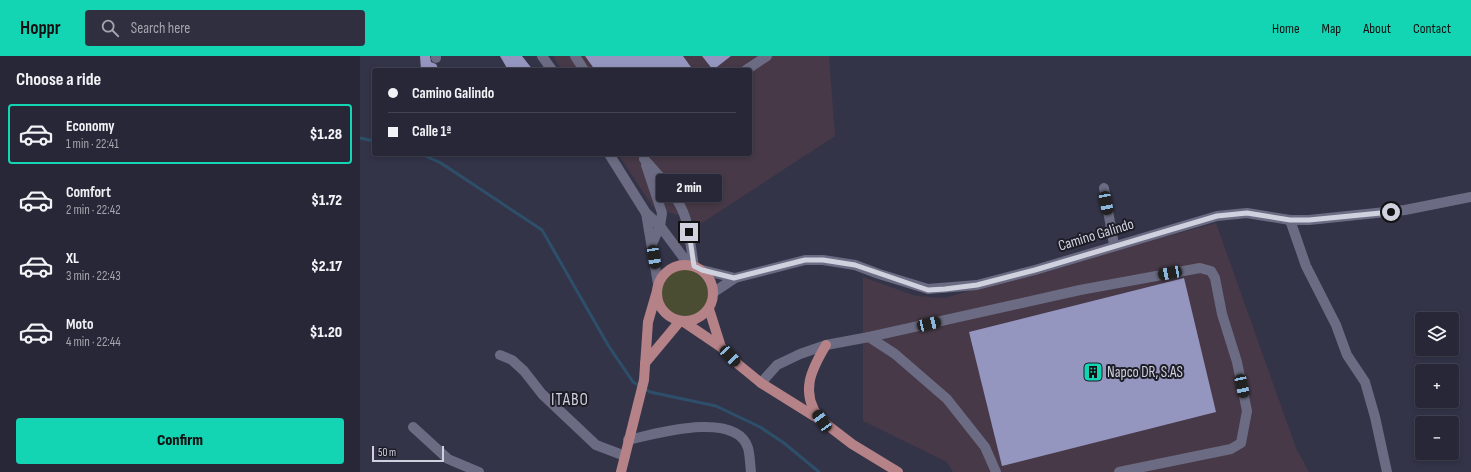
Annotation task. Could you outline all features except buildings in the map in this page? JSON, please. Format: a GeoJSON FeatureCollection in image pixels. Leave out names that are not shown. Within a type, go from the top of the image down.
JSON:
{"type":"FeatureCollection","features":[{"type":"Feature","properties":{"kind":"main road"},"geometry":{"type":"LineString","coordinates":[[621,472],[628,440],[639,406],[644,380],[645,363],[648,322],[657,287],[667,271],[674,267],[695,267],[711,281],[714,292],[709,309],[702,316],[694,320],[682,322],[645,363]]}},
{"type":"Feature","properties":{"kind":"main road"},"geometry":{"type":"LineString","coordinates":[[657,287],[658,301],[662,311],[670,318],[682,322],[721,347],[739,365],[761,383],[822,421],[852,444],[898,472]]}},
{"type":"Feature","properties":{"kind":"main road"},"geometry":{"type":"LineString","coordinates":[[709,309],[721,347]]}},
{"type":"Feature","properties":{"kind":"main road"},"geometry":{"type":"LineString","coordinates":[[822,421],[812,407],[809,392],[810,376],[826,345]]}},
{"type":"Feature","properties":{"kind":"street"},"geometry":{"type":"LineString","coordinates":[[542,56],[551,68]]}},
{"type":"Feature","properties":{"kind":"street"},"geometry":{"type":"LineString","coordinates":[[575,56],[583,68]]}},
{"type":"Feature","properties":{"kind":"street"},"geometry":{"type":"LineString","coordinates":[[749,68],[767,56]]}},
{"type":"Feature","properties":{"kind":"street"},"geometry":{"type":"LineString","coordinates":[[610,156],[646,213],[660,226],[695,267]]}},
{"type":"Feature","properties":{"kind":"street"},"geometry":{"type":"LineString","coordinates":[[642,157],[661,208],[660,226],[652,244]]}},
{"type":"Feature","properties":{"kind":"street"},"geometry":{"type":"LineString","coordinates":[[642,157],[663,180],[681,207],[689,232],[695,267]]}},
{"type":"Feature","properties":{"kind":"street"},"geometry":{"type":"LineString","coordinates":[[1104,188],[1114,245]]}},
{"type":"Feature","properties":{"kind":"street","name":"Camino Galindo"},"geometry":{"type":"LineString","coordinates":[[714,292],[734,278],[805,260],[823,260],[855,265],[928,290],[977,285],[1035,270],[1114,245],[1217,216],[1247,213],[1290,220],[1309,220],[1405,210],[1471,196]]}},
{"type":"Feature","properties":{"kind":"street"},"geometry":{"type":"LineString","coordinates":[[646,213],[652,244],[657,287]]}},
{"type":"Feature","properties":{"kind":"street"},"geometry":{"type":"LineString","coordinates":[[1290,220],[1306,266],[1336,325],[1347,355],[1365,382],[1387,472]]}},
{"type":"Feature","properties":{"kind":"street","name":"Camino Galindo"},"geometry":{"type":"LineString","coordinates":[[695,267],[734,278]]}},
{"type":"Feature","properties":{"kind":"street"},"geometry":{"type":"LineString","coordinates":[[761,383],[777,366],[800,354],[826,345],[869,337],[1080,290],[1200,268],[1211,270],[1222,314],[1237,362],[1247,411],[1241,443],[1231,449],[1119,472]]}},
{"type":"Feature","properties":{"kind":"street"},"geometry":{"type":"LineString","coordinates":[[869,337],[895,354],[947,399],[985,447],[996,472]]}},
{"type":"Feature","properties":{"kind":"street"},"geometry":{"type":"LineString","coordinates":[[500,355],[512,360],[524,371],[542,394],[596,445],[625,456]]}},
{"type":"Feature","properties":{"kind":"street"},"geometry":{"type":"LineString","coordinates":[[628,440],[685,428],[707,426],[724,429],[738,435],[747,446],[750,472]]}},
{"type":"Feature","properties":{"kind":"street"},"geometry":{"type":"LineString","coordinates":[[413,427],[448,459],[479,472]]}},
{"type":"Feature","properties":{"kind":"shaded area"},"geometry":{"type":"Polygon","coordinates":[[[553,56],[829,56],[835,136],[702,223],[653,207],[619,156],[752,156],[752,68],[561,68],[553,56]]]}},
{"type":"Feature","properties":{"kind":"shaded area"},"geometry":{"type":"Polygon","coordinates":[[[1216,223],[1296,448],[1309,472],[953,472],[947,462],[863,421],[863,277],[916,296],[944,298],[1216,223]]]}},
{"type":"Feature","properties":{"kind":"green space"},"geometry":{"type":"Polygon","coordinates":[[[685,268],[695,270],[703,275],[708,283],[710,293],[708,303],[703,311],[695,316],[685,318],[675,316],[667,311],[662,303],[660,293],[662,283],[667,275],[675,270],[685,268]]]}},
{"type":"Feature","properties":{"kind":"waterway"},"geometry":{"type":"LineString","coordinates":[[360,138],[372,141]]}},
{"type":"Feature","properties":{"kind":"waterway"},"geometry":{"type":"LineString","coordinates":[[425,156],[441,163],[542,230],[608,345],[633,382],[650,392],[716,406],[760,427],[784,443],[819,472]]}},
{"type":"Feature","properties":{"kind":"place","name":"Napco DR, S.AS"},"geometry":{"type":"Point","coordinates":[1093,372]}},
{"type":"Feature","properties":{"kind":"district","name":"ITABO"},"geometry":{"type":"Point","coordinates":[570,400]}},
{"type":"Feature","properties":{"kind":"route"},"geometry":{"type":"LineString","coordinates":[[689,232],[694,266],[702,270],[734,278],[805,260],[823,260],[855,265],[928,290],[977,285],[1035,270],[1114,245],[1217,216],[1247,213],[1290,220],[1309,220],[1391,212]]}}]}
